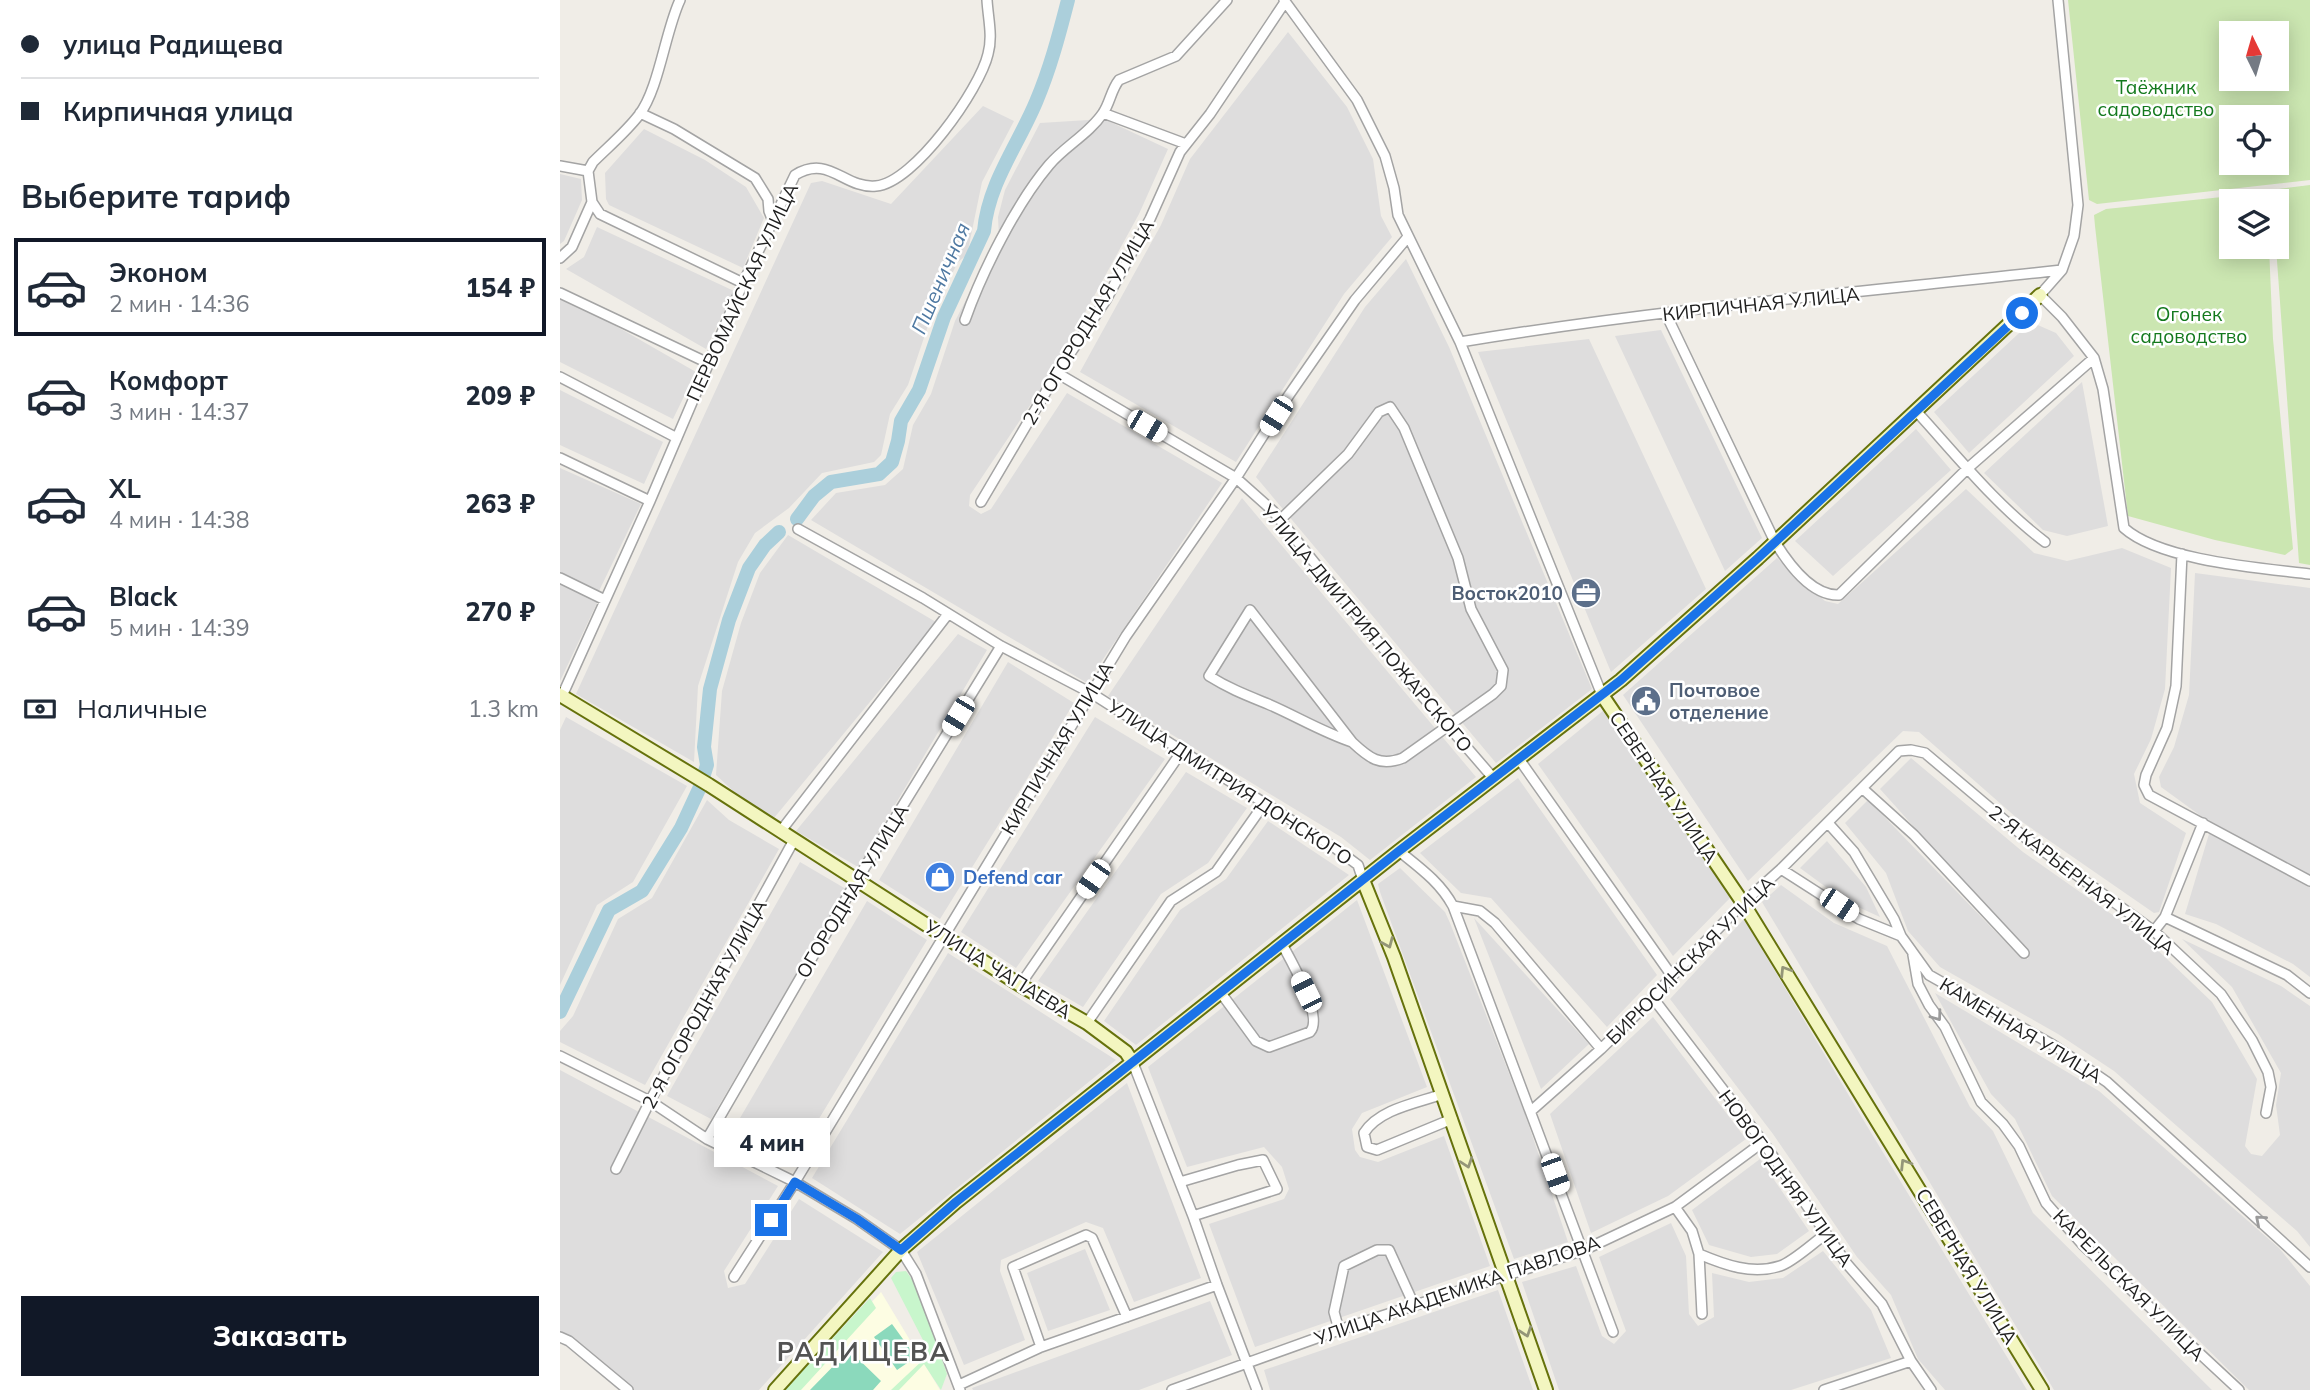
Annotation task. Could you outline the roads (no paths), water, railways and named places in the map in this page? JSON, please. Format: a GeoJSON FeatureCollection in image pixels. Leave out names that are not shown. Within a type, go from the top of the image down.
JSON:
{"type":"FeatureCollection","features":[{"type":"Feature","properties":{"kind":"main road"},"geometry":{"type":"LineString","coordinates":[[775,1390],[901,1250],[956,1202],[1399,851],[1602,695],[1775,542],[2040,295]]}},
{"type":"Feature","properties":{"kind":"main road","name":"СЕВЕРНАЯ УЛИЦА"},"geometry":{"type":"LineString","coordinates":[[1602,695],[1743,903],[2042,1390]]}},
{"type":"Feature","properties":{"kind":"main road","name":"УЛИЦА ЧАПАЕВА"},"geometry":{"type":"LineString","coordinates":[[561,697],[709,785],[1020,985],[1087,1024],[1126,1052],[1133,1063]]}},
{"type":"Feature","properties":{"kind":"main road","name":"УЛИЦА ДМИТРИЯ ДОНСКОГО"},"geometry":{"type":"LineString","coordinates":[[1363,880],[1394,957],[1546,1390]]}},
{"type":"Feature","properties":{"kind":"street"},"geometry":{"type":"LineString","coordinates":[[680,0],[655,79],[640,113],[593,162],[588,171],[592,202],[600,215],[743,283]]}},
{"type":"Feature","properties":{"kind":"street","name":"ПЕРВОМАЙСКАЯ УЛИЦА"},"geometry":{"type":"LineString","coordinates":[[561,697],[650,501],[743,283],[795,175],[809,168],[822,168],[865,186],[878,186],[897,177],[929,149],[976,85],[984,67],[990,42],[987,0]]}},
{"type":"Feature","properties":{"kind":"street"},"geometry":{"type":"LineString","coordinates":[[965,320],[989,265],[1039,178],[1057,156],[1103,113],[1113,87],[1119,80],[1176,56],[1227,0]]}},
{"type":"Feature","properties":{"kind":"street"},"geometry":{"type":"LineString","coordinates":[[2058,0],[2078,205],[2074,236],[2062,270],[2040,295],[2078,335],[2094,358],[2103,389],[2124,528],[2136,538],[2182,554],[2231,564],[2310,574]]}},
{"type":"Feature","properties":{"kind":"street","name":"2-Я ОГОРОДНАЯ УЛИЦА"},"geometry":{"type":"LineString","coordinates":[[981,502],[1057,373],[1105,300],[1150,219],[1180,152],[1210,114],[1284,1]]}},
{"type":"Feature","properties":{"kind":"street","name":"СЕВЕРНАЯ УЛИЦА"},"geometry":{"type":"LineString","coordinates":[[1284,1],[1357,100],[1385,156],[1398,215],[1461,342],[1602,695]]}},
{"type":"Feature","properties":{"kind":"street"},"geometry":{"type":"LineString","coordinates":[[640,113],[674,129],[755,178],[768,198],[773,220]]}},
{"type":"Feature","properties":{"kind":"street"},"geometry":{"type":"LineString","coordinates":[[1103,113],[1186,144]]}},
{"type":"Feature","properties":{"kind":"street"},"geometry":{"type":"LineString","coordinates":[[560,166],[588,171]]}},
{"type":"Feature","properties":{"kind":"street"},"geometry":{"type":"LineString","coordinates":[[560,258],[572,247],[592,202]]}},
{"type":"Feature","properties":{"kind":"street","name":"КИРПИЧНАЯ УЛИЦА"},"geometry":{"type":"LineString","coordinates":[[734,1277],[795,1182],[1126,636],[1355,300],[1408,238]]}},
{"type":"Feature","properties":{"kind":"street","name":"КИРПИЧНАЯ УЛИЦА"},"geometry":{"type":"LineString","coordinates":[[1461,342],[1531,330],[2062,270]]}},
{"type":"Feature","properties":{"kind":"street"},"geometry":{"type":"LineString","coordinates":[[560,293],[708,363]]}},
{"type":"Feature","properties":{"kind":"street"},"geometry":{"type":"LineString","coordinates":[[1666,314],[1775,542],[1786,560],[1825,594],[1839,595],[1968,468],[2094,358]]}},
{"type":"Feature","properties":{"kind":"street","name":"УЛИЦА ДМИТРИЯ ПОЖАРСКОГО"},"geometry":{"type":"LineString","coordinates":[[1057,373],[1236,478],[1280,520],[1494,779]]}},
{"type":"Feature","properties":{"kind":"street"},"geometry":{"type":"LineString","coordinates":[[560,377],[677,438]]}},
{"type":"Feature","properties":{"kind":"street"},"geometry":{"type":"LineString","coordinates":[[1280,520],[1348,454],[1379,412],[1390,407],[1404,428],[1458,558],[1471,609],[1503,670],[1502,686],[1403,758],[1389,764],[1363,753],[1352,742],[1250,610],[1209,676],[1235,692],[1352,742]]}},
{"type":"Feature","properties":{"kind":"street"},"geometry":{"type":"LineString","coordinates":[[1917,412],[2005,508],[2045,542]]}},
{"type":"Feature","properties":{"kind":"street"},"geometry":{"type":"LineString","coordinates":[[560,458],[650,501]]}},
{"type":"Feature","properties":{"kind":"street","name":"УЛИЦА ДМИТРИЯ ДОНСКОГО"},"geometry":{"type":"LineString","coordinates":[[798,530],[1001,646],[1091,693],[1335,848],[1358,865],[1363,880]]}},
{"type":"Feature","properties":{"kind":"street"},"geometry":{"type":"LineString","coordinates":[[2182,554],[2176,686],[2168,728],[2144,785],[2149,795],[2310,881]]}},
{"type":"Feature","properties":{"kind":"street"},"geometry":{"type":"LineString","coordinates":[[560,578],[605,600]]}},
{"type":"Feature","properties":{"kind":"street"},"geometry":{"type":"LineString","coordinates":[[780,832],[948,614]]}},
{"type":"Feature","properties":{"kind":"street","name":"ОГОРОДНАЯ УЛИЦА"},"geometry":{"type":"LineString","coordinates":[[707,1139],[857,880],[1001,646]]}},
{"type":"Feature","properties":{"kind":"street"},"geometry":{"type":"LineString","coordinates":[[1020,985],[1182,751]]}},
{"type":"Feature","properties":{"kind":"street","name":"БИРЮСИНСКАЯ УЛИЦА"},"geometry":{"type":"LineString","coordinates":[[1453,906],[1480,911],[1495,923],[1601,1049],[1743,903],[1781,869],[1899,751]]}},
{"type":"Feature","properties":{"kind":"street","name":"2-Я КАРЬЕРНАЯ УЛИЦА"},"geometry":{"type":"LineString","coordinates":[[1899,751],[1925,753],[2028,840],[2154,932],[2221,993],[2252,1040],[2268,1072],[2270,1087],[2266,1114]]}},
{"type":"Feature","properties":{"kind":"street"},"geometry":{"type":"LineString","coordinates":[[1519,759],[1672,976]]}},
{"type":"Feature","properties":{"kind":"street"},"geometry":{"type":"LineString","coordinates":[[1862,788],[1914,835],[2024,953]]}},
{"type":"Feature","properties":{"kind":"street"},"geometry":{"type":"LineString","coordinates":[[1087,1024],[1171,901],[1216,872],[1264,804]]}},
{"type":"Feature","properties":{"kind":"street","name":"КАМЕННАЯ УЛИЦА"},"geometry":{"type":"LineString","coordinates":[[1828,823],[1854,852],[1889,909],[1901,936],[1929,975],[2053,1045],[2107,1082],[2310,1267]]}},
{"type":"Feature","properties":{"kind":"street"},"geometry":{"type":"LineString","coordinates":[[2154,932],[2165,918],[2203,823]]}},
{"type":"Feature","properties":{"kind":"street","name":"2-Я ОГОРОДНАЯ УЛИЦА"},"geometry":{"type":"LineString","coordinates":[[616,1169],[649,1101],[794,840]]}},
{"type":"Feature","properties":{"kind":"street"},"geometry":{"type":"LineString","coordinates":[[1399,851],[1433,879],[1453,906],[1613,1332]]}},
{"type":"Feature","properties":{"kind":"street"},"geometry":{"type":"LineString","coordinates":[[1781,869],[1858,919],[1901,936]]}},
{"type":"Feature","properties":{"kind":"street","name":"2-Я КАРЬЕРНАЯ УЛИЦА"},"geometry":{"type":"LineString","coordinates":[[2165,918],[2287,975],[2310,993]]}},
{"type":"Feature","properties":{"kind":"street"},"geometry":{"type":"LineString","coordinates":[[1221,993],[1256,1041],[1264,1046],[1269,1047],[1310,1032],[1315,1022],[1306,992],[1282,944]]}},
{"type":"Feature","properties":{"kind":"street","name":"КАРЕЛЬСКАЯ УЛИЦА"},"geometry":{"type":"LineString","coordinates":[[1913,953],[1919,984],[1929,1005],[1945,1027],[1981,1102],[2003,1124],[2019,1146],[2046,1203],[2083,1245],[2239,1390]]}},
{"type":"Feature","properties":{"kind":"street","name":"НОВОГОДНЯЯ УЛИЦА"},"geometry":{"type":"LineString","coordinates":[[1653,998],[1763,1142],[1847,1264],[1882,1304],[1911,1361],[1931,1390]]}},
{"type":"Feature","properties":{"kind":"street"},"geometry":{"type":"LineString","coordinates":[[1531,1111],[1601,1049]]}},
{"type":"Feature","properties":{"kind":"street"},"geometry":{"type":"LineString","coordinates":[[560,1056],[649,1101],[707,1139],[795,1182],[857,1219],[901,1250],[916,1274],[959,1387],[1041,1347],[1217,1285]]}},
{"type":"Feature","properties":{"kind":"street","name":"УЛИЦА ЧАПАЕВА"},"geometry":{"type":"LineString","coordinates":[[1133,1063],[1257,1390]]}},
{"type":"Feature","properties":{"kind":"street"},"geometry":{"type":"LineString","coordinates":[[1443,1094],[1395,1110],[1370,1122],[1364,1133],[1367,1147],[1377,1150],[1451,1119]]}},
{"type":"Feature","properties":{"kind":"street","name":"УЛИЦА АКАДЕМИКА ПАВЛОВА"},"geometry":{"type":"LineString","coordinates":[[1172,1390],[1339,1329],[1584,1250],[1675,1207],[1763,1142]]}},
{"type":"Feature","properties":{"kind":"street"},"geometry":{"type":"LineString","coordinates":[[1180,1182],[1263,1160],[1277,1189],[1193,1216]]}},
{"type":"Feature","properties":{"kind":"street"},"geometry":{"type":"LineString","coordinates":[[1675,1207],[1692,1231],[1699,1254],[1702,1314]]}},
{"type":"Feature","properties":{"kind":"street"},"geometry":{"type":"LineString","coordinates":[[1699,1254],[1724,1265],[1751,1270],[1782,1266],[1826,1234]]}},
{"type":"Feature","properties":{"kind":"street"},"geometry":{"type":"LineString","coordinates":[[1041,1347],[1013,1267],[1086,1235],[1093,1238],[1127,1317]]}},
{"type":"Feature","properties":{"kind":"street"},"geometry":{"type":"LineString","coordinates":[[1339,1329],[1334,1312],[1344,1266],[1377,1250],[1390,1250],[1414,1305]]}},
{"type":"Feature","properties":{"kind":"street"},"geometry":{"type":"LineString","coordinates":[[560,1337],[569,1341],[628,1390]]}},
{"type":"Feature","properties":{"kind":"street"},"geometry":{"type":"LineString","coordinates":[[1824,1390],[1911,1361]]}},
{"type":"Feature","properties":{"kind":"waterway","name":"Пшеничная"},"geometry":{"type":"LineString","coordinates":[[797,519],[814,496],[831,482],[879,474],[892,462],[901,421],[919,390],[944,317],[984,231],[997,181],[1041,90],[1068,0]]}},
{"type":"Feature","properties":{"kind":"waterway","name":"Пшеничная"},"geometry":{"type":"LineString","coordinates":[[560,1012],[609,910],[642,891],[681,828],[700,787],[707,765],[704,747],[710,689],[729,620],[749,568],[765,545],[779,532]]}},
{"type":"Feature","properties":{"kind":"place","name":"Восток2010"},"geometry":{"type":"Point","coordinates":[1586,593]}},
{"type":"Feature","properties":{"kind":"place","name":"Почтовое отделение"},"geometry":{"type":"Point","coordinates":[1646,701]}},
{"type":"Feature","properties":{"kind":"place","name":"Defend car"},"geometry":{"type":"Point","coordinates":[940,877]}},
{"type":"Feature","properties":{"kind":"district","name":"РАДИЩЕВА"},"geometry":{"type":"Point","coordinates":[864,1351]}},
{"type":"Feature","properties":{"kind":"park label","name":"Таёжник садоводство"},"geometry":{"type":"Point","coordinates":[2156,98]}},
{"type":"Feature","properties":{"kind":"park label","name":"Огонек садоводство"},"geometry":{"type":"Point","coordinates":[2189,325]}}]}
